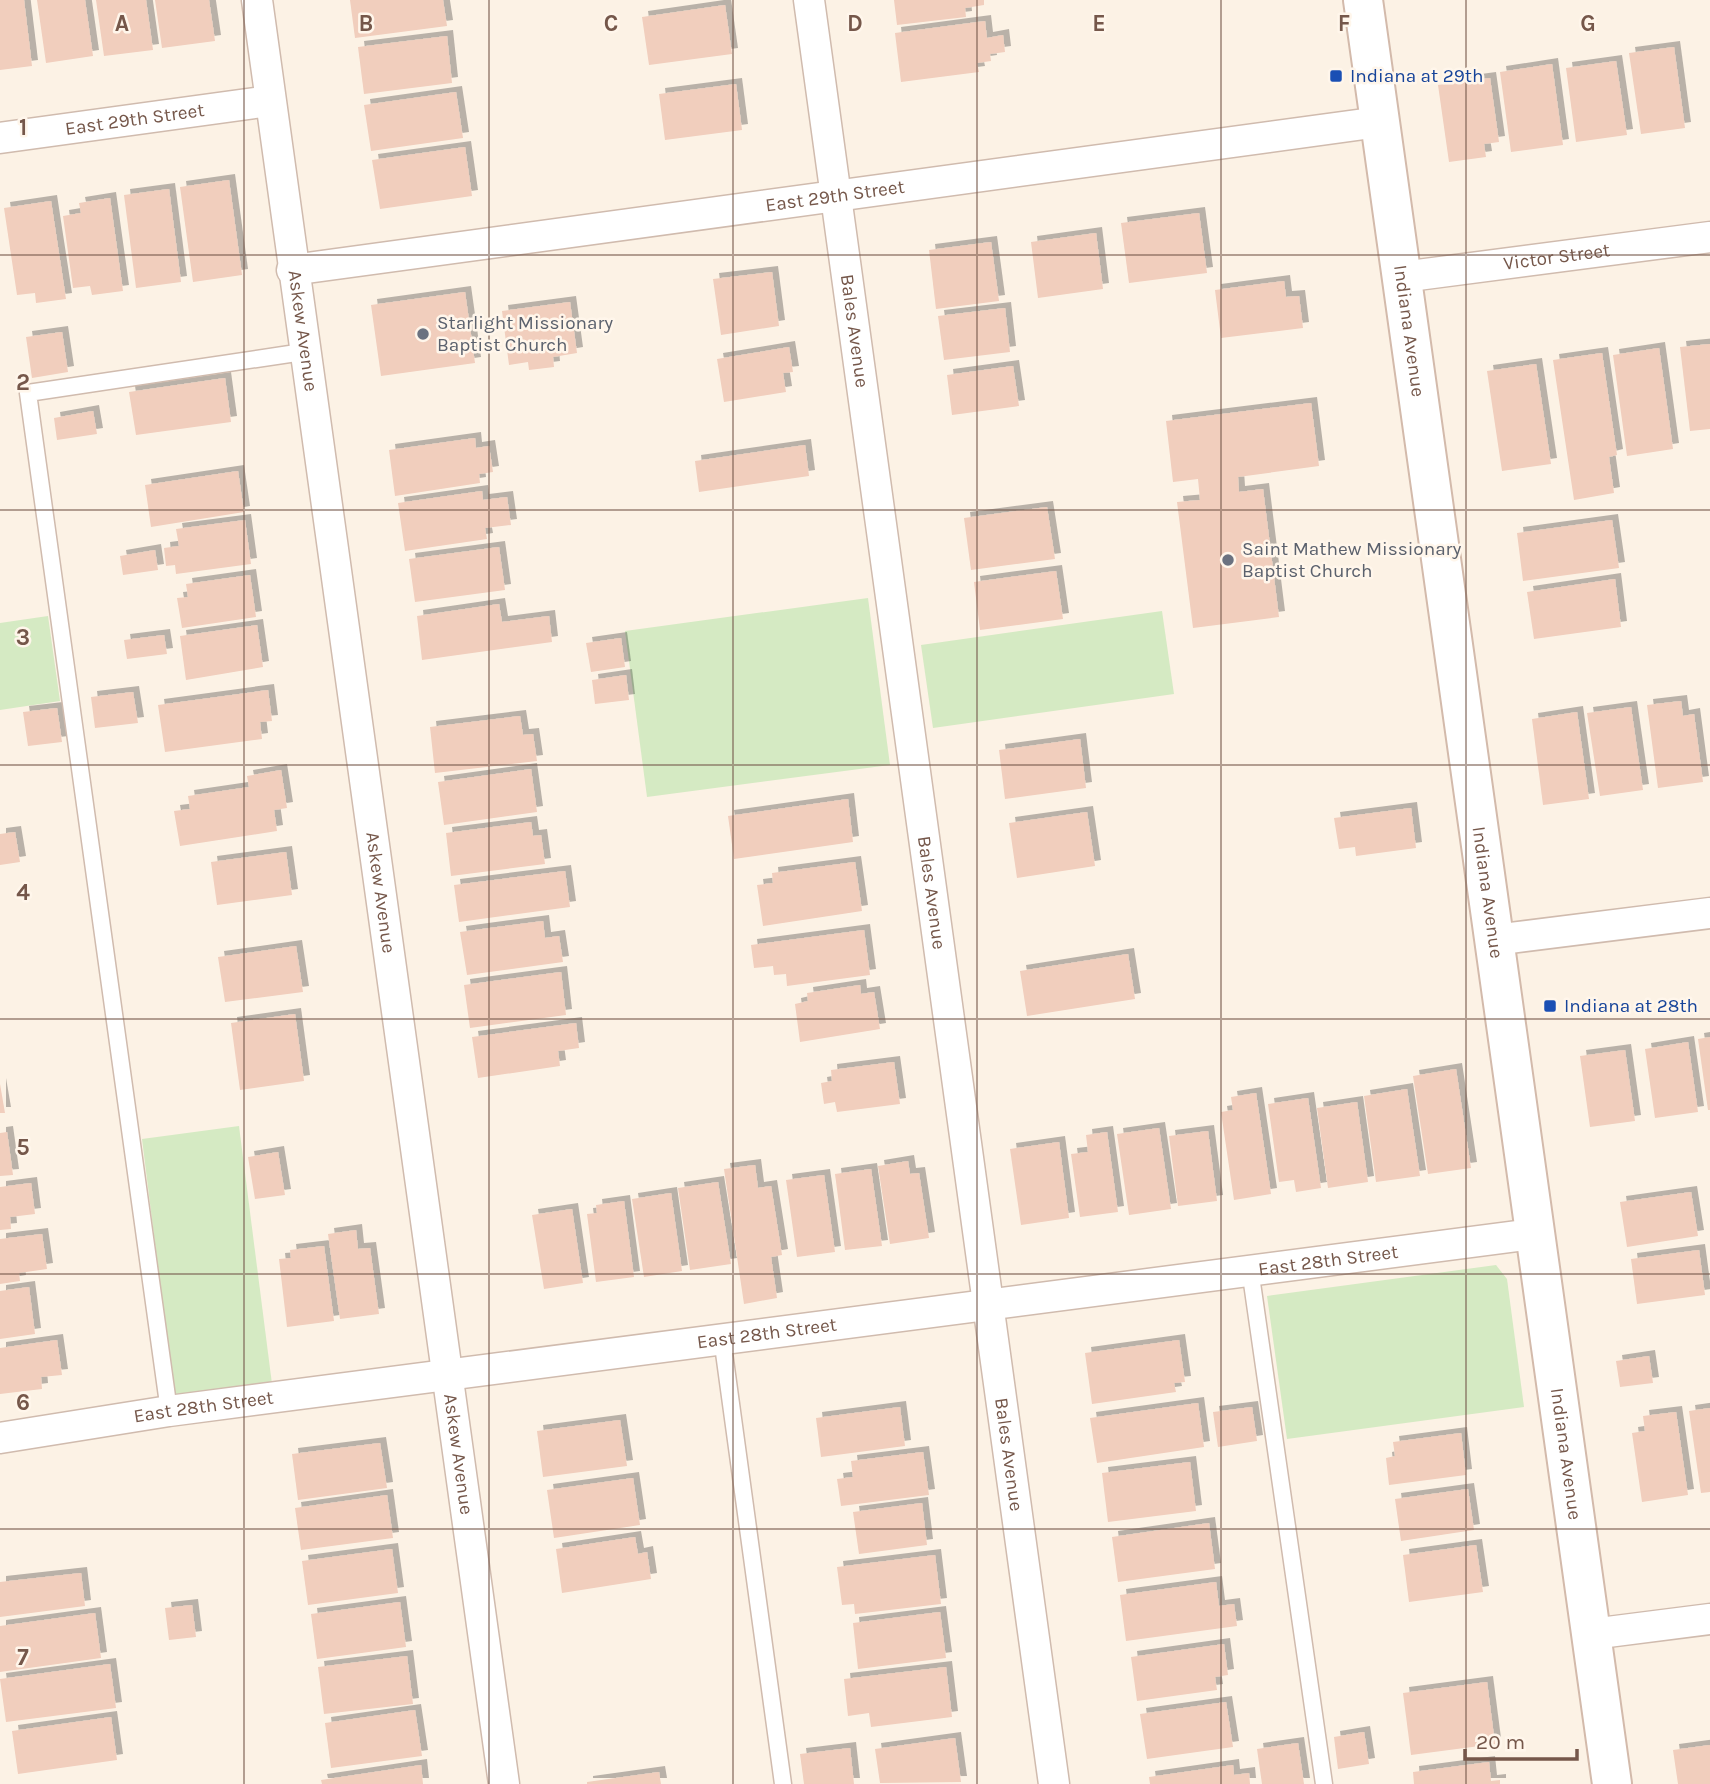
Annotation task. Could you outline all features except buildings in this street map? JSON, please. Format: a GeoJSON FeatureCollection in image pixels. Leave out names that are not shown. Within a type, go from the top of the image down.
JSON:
{"type":"FeatureCollection","features":[{"type":"Feature","properties":{"kind":"street","name":"Askew Avenue"},"geometry":{"type":"LineString","coordinates":[[257,0],[303,352],[504,1784]]}},
{"type":"Feature","properties":{"kind":"street","name":"Bales Avenue"},"geometry":{"type":"LineString","coordinates":[[809,0],[1054,1784]]}},
{"type":"Feature","properties":{"kind":"street","name":"Indiana Avenue"},"geometry":{"type":"LineString","coordinates":[[1363,0],[1533,1234],[1612,1784]]}},
{"type":"Feature","properties":{"kind":"street","name":"East 29th Street"},"geometry":{"type":"LineString","coordinates":[[0,138],[269,101]]}},
{"type":"Feature","properties":{"kind":"street","name":"East 29th Street"},"geometry":{"type":"LineString","coordinates":[[292,270],[1379,122]]}},
{"type":"Feature","properties":{"kind":"street","name":"Victor Street"},"geometry":{"type":"LineString","coordinates":[[1402,277],[1710,237]]}},
{"type":"Feature","properties":{"kind":"street"},"geometry":{"type":"LineString","coordinates":[[1494,940],[1710,913]]}},
{"type":"Feature","properties":{"kind":"street","name":"East 28th Street"},"geometry":{"type":"LineString","coordinates":[[0,1438],[169,1411],[1533,1234]]}},
{"type":"Feature","properties":{"kind":"street"},"geometry":{"type":"LineString","coordinates":[[1592,1634],[1710,1619]]}},
{"type":"Feature","properties":{"kind":"lane"},"geometry":{"type":"LineString","coordinates":[[169,1411],[27,394],[303,352]]}},
{"type":"Feature","properties":{"kind":"lane"},"geometry":{"type":"LineString","coordinates":[[1250,1269],[1324,1784]]}},
{"type":"Feature","properties":{"kind":"lane"},"geometry":{"type":"LineString","coordinates":[[722,1338],[783,1784]]}},
{"type":"Feature","properties":{"kind":"green space"},"geometry":{"type":"Polygon","coordinates":[[[868,598],[890,765],[647,797],[625,631],[868,598]]]}},
{"type":"Feature","properties":{"kind":"green space"},"geometry":{"type":"Polygon","coordinates":[[[1162,611],[1174,694],[933,728],[921,645],[1162,611]]]}},
{"type":"Feature","properties":{"kind":"green space"},"geometry":{"type":"Polygon","coordinates":[[[48,616],[60,701],[0,710],[0,623],[48,616]]]}},
{"type":"Feature","properties":{"kind":"green space"},"geometry":{"type":"Polygon","coordinates":[[[239,1126],[272,1384],[174,1396],[142,1139],[239,1126]]]}},
{"type":"Feature","properties":{"kind":"green space"},"geometry":{"type":"Polygon","coordinates":[[[1496,1265],[1507,1279],[1524,1407],[1287,1439],[1267,1296],[1496,1265]]]}},
{"type":"Feature","properties":{"kind":"place","name":"Indiana at 29th"},"geometry":{"type":"Point","coordinates":[1336,76]}},
{"type":"Feature","properties":{"kind":"place","name":"Starlight Missionary Baptist Church"},"geometry":{"type":"Point","coordinates":[423,334]}},
{"type":"Feature","properties":{"kind":"place","name":"Saint Mathew Missionary Baptist Church"},"geometry":{"type":"Point","coordinates":[1228,560]}},
{"type":"Feature","properties":{"kind":"place","name":"Indiana at 28th"},"geometry":{"type":"Point","coordinates":[1550,1006]}}]}
